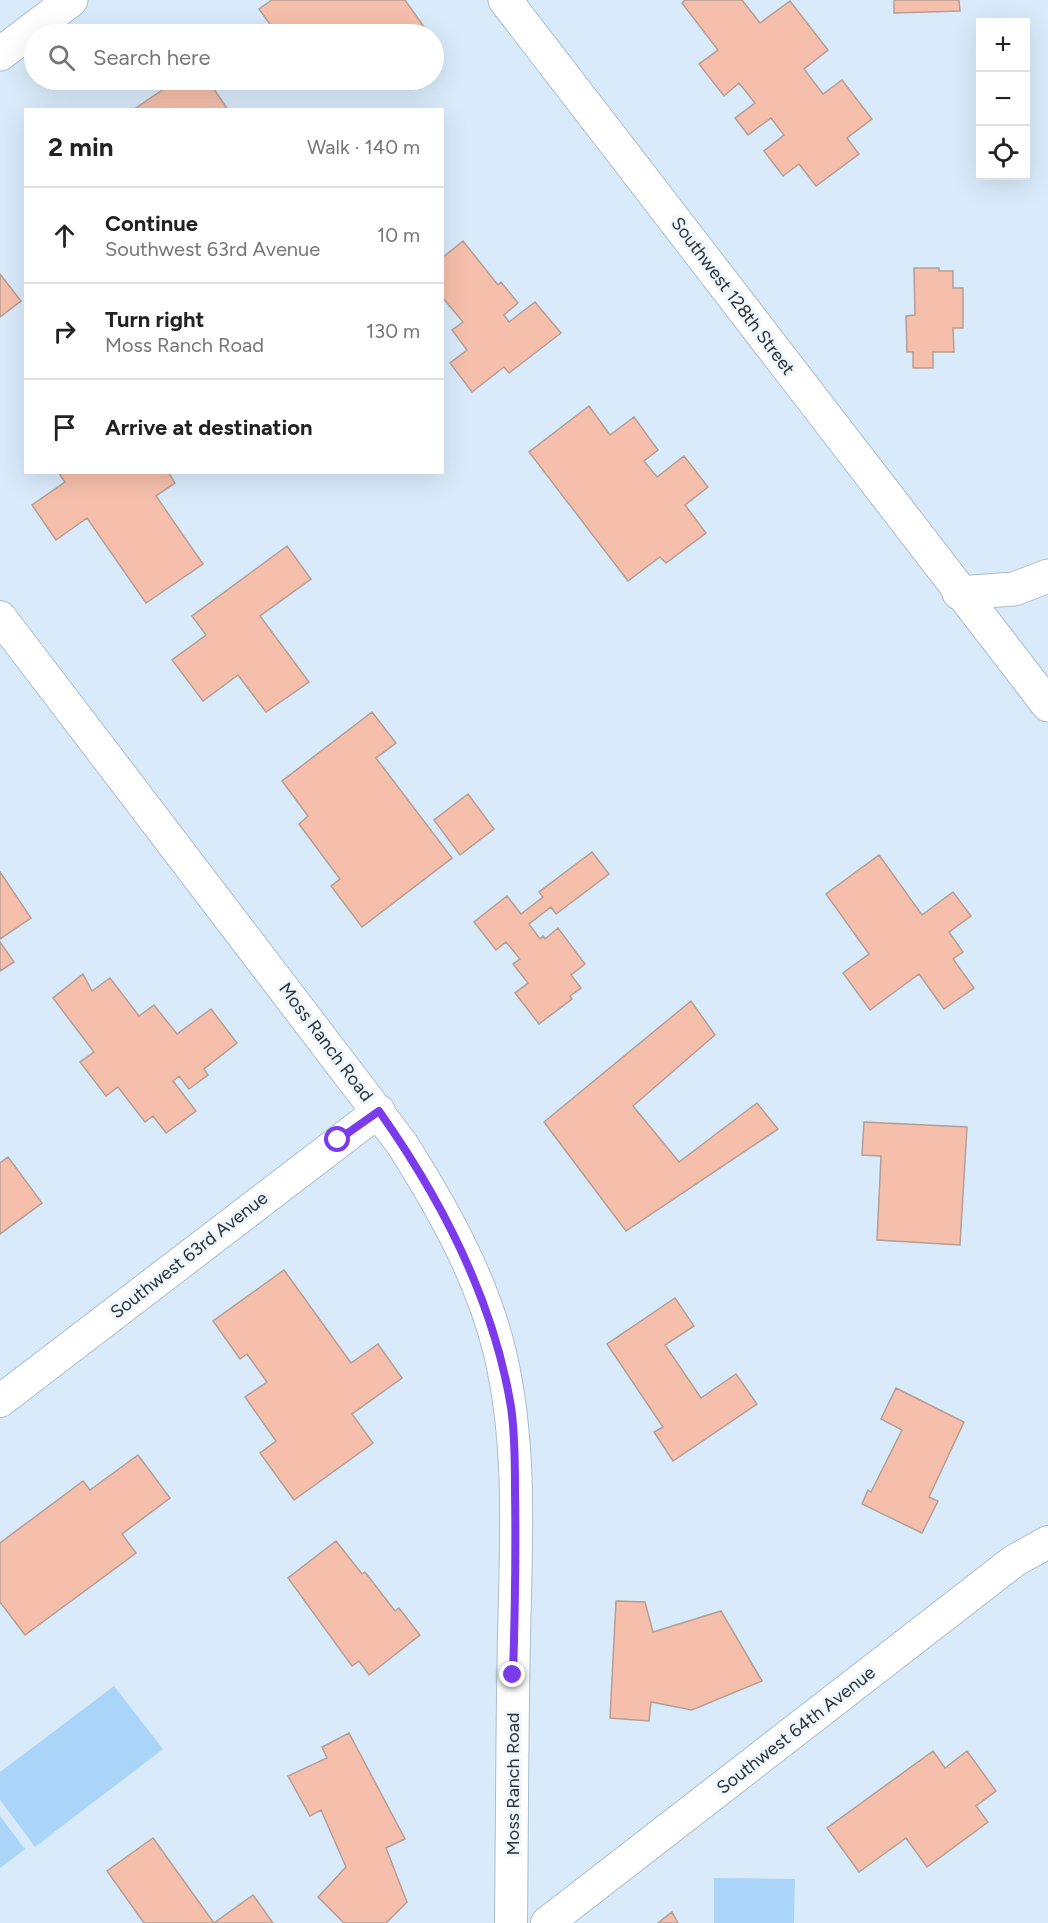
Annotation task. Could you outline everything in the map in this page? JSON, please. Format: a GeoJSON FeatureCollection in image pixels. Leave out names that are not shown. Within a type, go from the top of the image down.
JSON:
{"type":"FeatureCollection","features":[{"type":"Feature","properties":{"kind":"street"},"geometry":{"type":"LineString","coordinates":[[39,24],[71,0]]}},
{"type":"Feature","properties":{"kind":"street","name":"Southwest 128th Street"},"geometry":{"type":"LineString","coordinates":[[505,0],[959,593],[1048,705]]}},
{"type":"Feature","properties":{"kind":"street"},"geometry":{"type":"LineString","coordinates":[[0,54],[24,36]]}},
{"type":"Feature","properties":{"kind":"street"},"geometry":{"type":"LineString","coordinates":[[959,593],[1014,589],[1048,576]]}},
{"type":"Feature","properties":{"kind":"street","name":"Moss Ranch Road"},"geometry":{"type":"LineString","coordinates":[[0,617],[379,1111],[436,1197],[462,1248],[500,1351],[512,1409],[516,1534],[512,1923]]}},
{"type":"Feature","properties":{"kind":"street","name":"Southwest 63rd Avenue"},"geometry":{"type":"LineString","coordinates":[[0,1401],[379,1111]]}},
{"type":"Feature","properties":{"kind":"street","name":"Southwest 64th Avenue"},"geometry":{"type":"LineString","coordinates":[[547,1923],[1014,1561],[1048,1542]]}},
{"type":"Feature","properties":{"kind":"shaded area"},"geometry":{"type":"Polygon","coordinates":[[[114,1686],[163,1749],[35,1847],[0,1800],[0,1772],[114,1686]]]}},
{"type":"Feature","properties":{"kind":"shaded area"},"geometry":{"type":"Polygon","coordinates":[[[0,1816],[25,1849],[0,1868],[0,1816]]]}},
{"type":"Feature","properties":{"kind":"shaded area"},"geometry":{"type":"Polygon","coordinates":[[[714,1878],[795,1879],[794,1923],[714,1923],[714,1878]]]}},
{"type":"Feature","properties":{"kind":"building"},"geometry":{"type":"Polygon","coordinates":[[[272,0],[405,0],[422,24],[270,24],[259,9],[272,0]]]}},
{"type":"Feature","properties":{"kind":"building"},"geometry":{"type":"Polygon","coordinates":[[[685,0],[742,0],[760,23],[790,1],[828,50],[804,69],[823,94],[842,80],[872,119],[847,138],[859,154],[816,186],[799,164],[783,176],[764,151],[784,135],[771,118],[748,135],[735,118],[755,103],[739,83],[724,96],[699,64],[718,50],[682,3],[685,0]]]}},
{"type":"Feature","properties":{"kind":"building"},"geometry":{"type":"Polygon","coordinates":[[[894,0],[959,0],[960,11],[894,13],[894,0]]]}},
{"type":"Feature","properties":{"kind":"building"},"geometry":{"type":"Polygon","coordinates":[[[162,90],[215,90],[227,108],[136,108],[162,90]]]}},
{"type":"Feature","properties":{"kind":"building"},"geometry":{"type":"Polygon","coordinates":[[[463,241],[498,285],[501,282],[518,303],[504,315],[509,322],[535,302],[561,333],[509,373],[504,367],[472,392],[450,363],[467,350],[452,330],[463,322],[444,299],[444,256],[463,241]]]}},
{"type":"Feature","properties":{"kind":"building"},"geometry":{"type":"Polygon","coordinates":[[[914,268],[939,268],[939,271],[953,271],[953,288],[963,288],[963,328],[953,328],[954,352],[933,352],[933,368],[913,368],[913,352],[907,352],[906,316],[915,315],[914,268]]]}},
{"type":"Feature","properties":{"kind":"building"},"geometry":{"type":"Polygon","coordinates":[[[0,274],[21,301],[0,317],[0,274]]]}},
{"type":"Feature","properties":{"kind":"building"},"geometry":{"type":"Polygon","coordinates":[[[589,406],[610,435],[634,417],[658,450],[644,461],[657,477],[684,456],[708,487],[685,505],[706,533],[666,563],[660,557],[628,581],[529,452],[589,406]]]}},
{"type":"Feature","properties":{"kind":"building"},"geometry":{"type":"Polygon","coordinates":[[[59,474],[169,474],[175,483],[156,496],[203,564],[146,603],[87,518],[56,540],[32,505],[65,482],[59,474]]]}},
{"type":"Feature","properties":{"kind":"building"},"geometry":{"type":"Polygon","coordinates":[[[287,546],[311,579],[260,616],[309,682],[266,712],[238,675],[203,701],[172,660],[206,635],[192,616],[287,546]]]}},
{"type":"Feature","properties":{"kind":"building"},"geometry":{"type":"Polygon","coordinates":[[[372,712],[396,743],[376,758],[452,858],[362,927],[331,886],[340,879],[299,824],[308,816],[282,781],[372,712]]]}},
{"type":"Feature","properties":{"kind":"building"},"geometry":{"type":"Polygon","coordinates":[[[468,794],[494,829],[460,855],[434,820],[468,794]]]}},
{"type":"Feature","properties":{"kind":"building"},"geometry":{"type":"Polygon","coordinates":[[[592,852],[609,874],[556,914],[551,907],[529,924],[540,939],[543,936],[545,939],[558,928],[585,964],[571,975],[581,988],[570,996],[572,999],[539,1024],[515,993],[528,983],[513,964],[520,959],[506,942],[496,950],[474,922],[507,896],[521,914],[543,897],[539,892],[592,852]]]}},
{"type":"Feature","properties":{"kind":"building"},"geometry":{"type":"Polygon","coordinates":[[[879,855],[922,915],[953,892],[971,916],[949,932],[963,952],[953,959],[974,988],[944,1009],[919,974],[870,1010],[843,973],[869,954],[826,894],[879,855]]]}},
{"type":"Feature","properties":{"kind":"building"},"geometry":{"type":"Polygon","coordinates":[[[0,872],[31,918],[0,939],[0,872]]]}},
{"type":"Feature","properties":{"kind":"building"},"geometry":{"type":"Polygon","coordinates":[[[0,942],[14,962],[0,971],[0,942]]]}},
{"type":"Feature","properties":{"kind":"building"},"geometry":{"type":"Polygon","coordinates":[[[83,974],[92,991],[110,978],[139,1016],[154,1005],[177,1034],[211,1009],[237,1043],[204,1069],[208,1075],[189,1089],[179,1076],[173,1081],[196,1111],[166,1133],[153,1116],[145,1122],[118,1087],[106,1096],[80,1062],[94,1052],[53,998],[83,974]]]}},
{"type":"Feature","properties":{"kind":"building"},"geometry":{"type":"Polygon","coordinates":[[[691,1001],[715,1035],[633,1106],[679,1162],[757,1103],[778,1129],[626,1231],[544,1122],[691,1001]]]}},
{"type":"Feature","properties":{"kind":"building"},"geometry":{"type":"Polygon","coordinates":[[[864,1122],[967,1127],[960,1245],[877,1240],[881,1156],[862,1155],[864,1122]]]}},
{"type":"Feature","properties":{"kind":"building"},"geometry":{"type":"Polygon","coordinates":[[[8,1157],[42,1203],[0,1234],[0,1163],[8,1157]]]}},
{"type":"Feature","properties":{"kind":"building"},"geometry":{"type":"Polygon","coordinates":[[[284,1270],[351,1363],[378,1344],[402,1378],[352,1414],[373,1443],[294,1500],[260,1453],[276,1441],[245,1397],[267,1382],[247,1354],[240,1359],[213,1321],[284,1270]]]}},
{"type":"Feature","properties":{"kind":"building"},"geometry":{"type":"Polygon","coordinates":[[[675,1298],[694,1326],[665,1345],[701,1398],[736,1374],[757,1404],[673,1461],[654,1432],[663,1427],[607,1344],[675,1298]]]}},
{"type":"Feature","properties":{"kind":"building"},"geometry":{"type":"Polygon","coordinates":[[[896,1388],[964,1422],[929,1497],[938,1501],[922,1533],[862,1504],[868,1490],[871,1492],[902,1430],[881,1419],[896,1388]]]}},
{"type":"Feature","properties":{"kind":"building"},"geometry":{"type":"Polygon","coordinates":[[[138,1455],[170,1498],[122,1534],[136,1553],[25,1635],[0,1602],[0,1543],[83,1481],[90,1490],[138,1455]]]}},
{"type":"Feature","properties":{"kind":"building"},"geometry":{"type":"Polygon","coordinates":[[[336,1541],[362,1574],[365,1572],[395,1611],[399,1608],[420,1635],[369,1675],[359,1661],[352,1666],[288,1578],[336,1541]]]}},
{"type":"Feature","properties":{"kind":"building"},"geometry":{"type":"Polygon","coordinates":[[[616,1601],[645,1602],[653,1632],[721,1611],[762,1681],[692,1710],[651,1702],[649,1721],[610,1718],[616,1601]]]}},
{"type":"Feature","properties":{"kind":"building"},"geometry":{"type":"Polygon","coordinates":[[[349,1733],[405,1839],[386,1848],[407,1902],[386,1923],[344,1923],[318,1897],[346,1867],[321,1810],[310,1816],[288,1776],[327,1758],[322,1747],[349,1733]]]}},
{"type":"Feature","properties":{"kind":"building"},"geometry":{"type":"Polygon","coordinates":[[[933,1751],[945,1768],[967,1751],[996,1791],[976,1806],[988,1822],[927,1867],[906,1838],[859,1872],[827,1828],[933,1751]]]}},
{"type":"Feature","properties":{"kind":"building"},"geometry":{"type":"Polygon","coordinates":[[[153,1838],[214,1923],[144,1923],[107,1871],[153,1838]]]}},
{"type":"Feature","properties":{"kind":"building"},"geometry":{"type":"Polygon","coordinates":[[[253,1895],[273,1923],[214,1923],[253,1895]]]}},
{"type":"Feature","properties":{"kind":"building"},"geometry":{"type":"Polygon","coordinates":[[[672,1912],[678,1923],[658,1923],[672,1912]]]}},
{"type":"Feature","properties":{"kind":"route"},"geometry":{"type":"LineString","coordinates":[[338,1140],[379,1111],[436,1197],[462,1248],[500,1351],[512,1409],[514,1447],[516,1534],[513,1675]]}}]}
